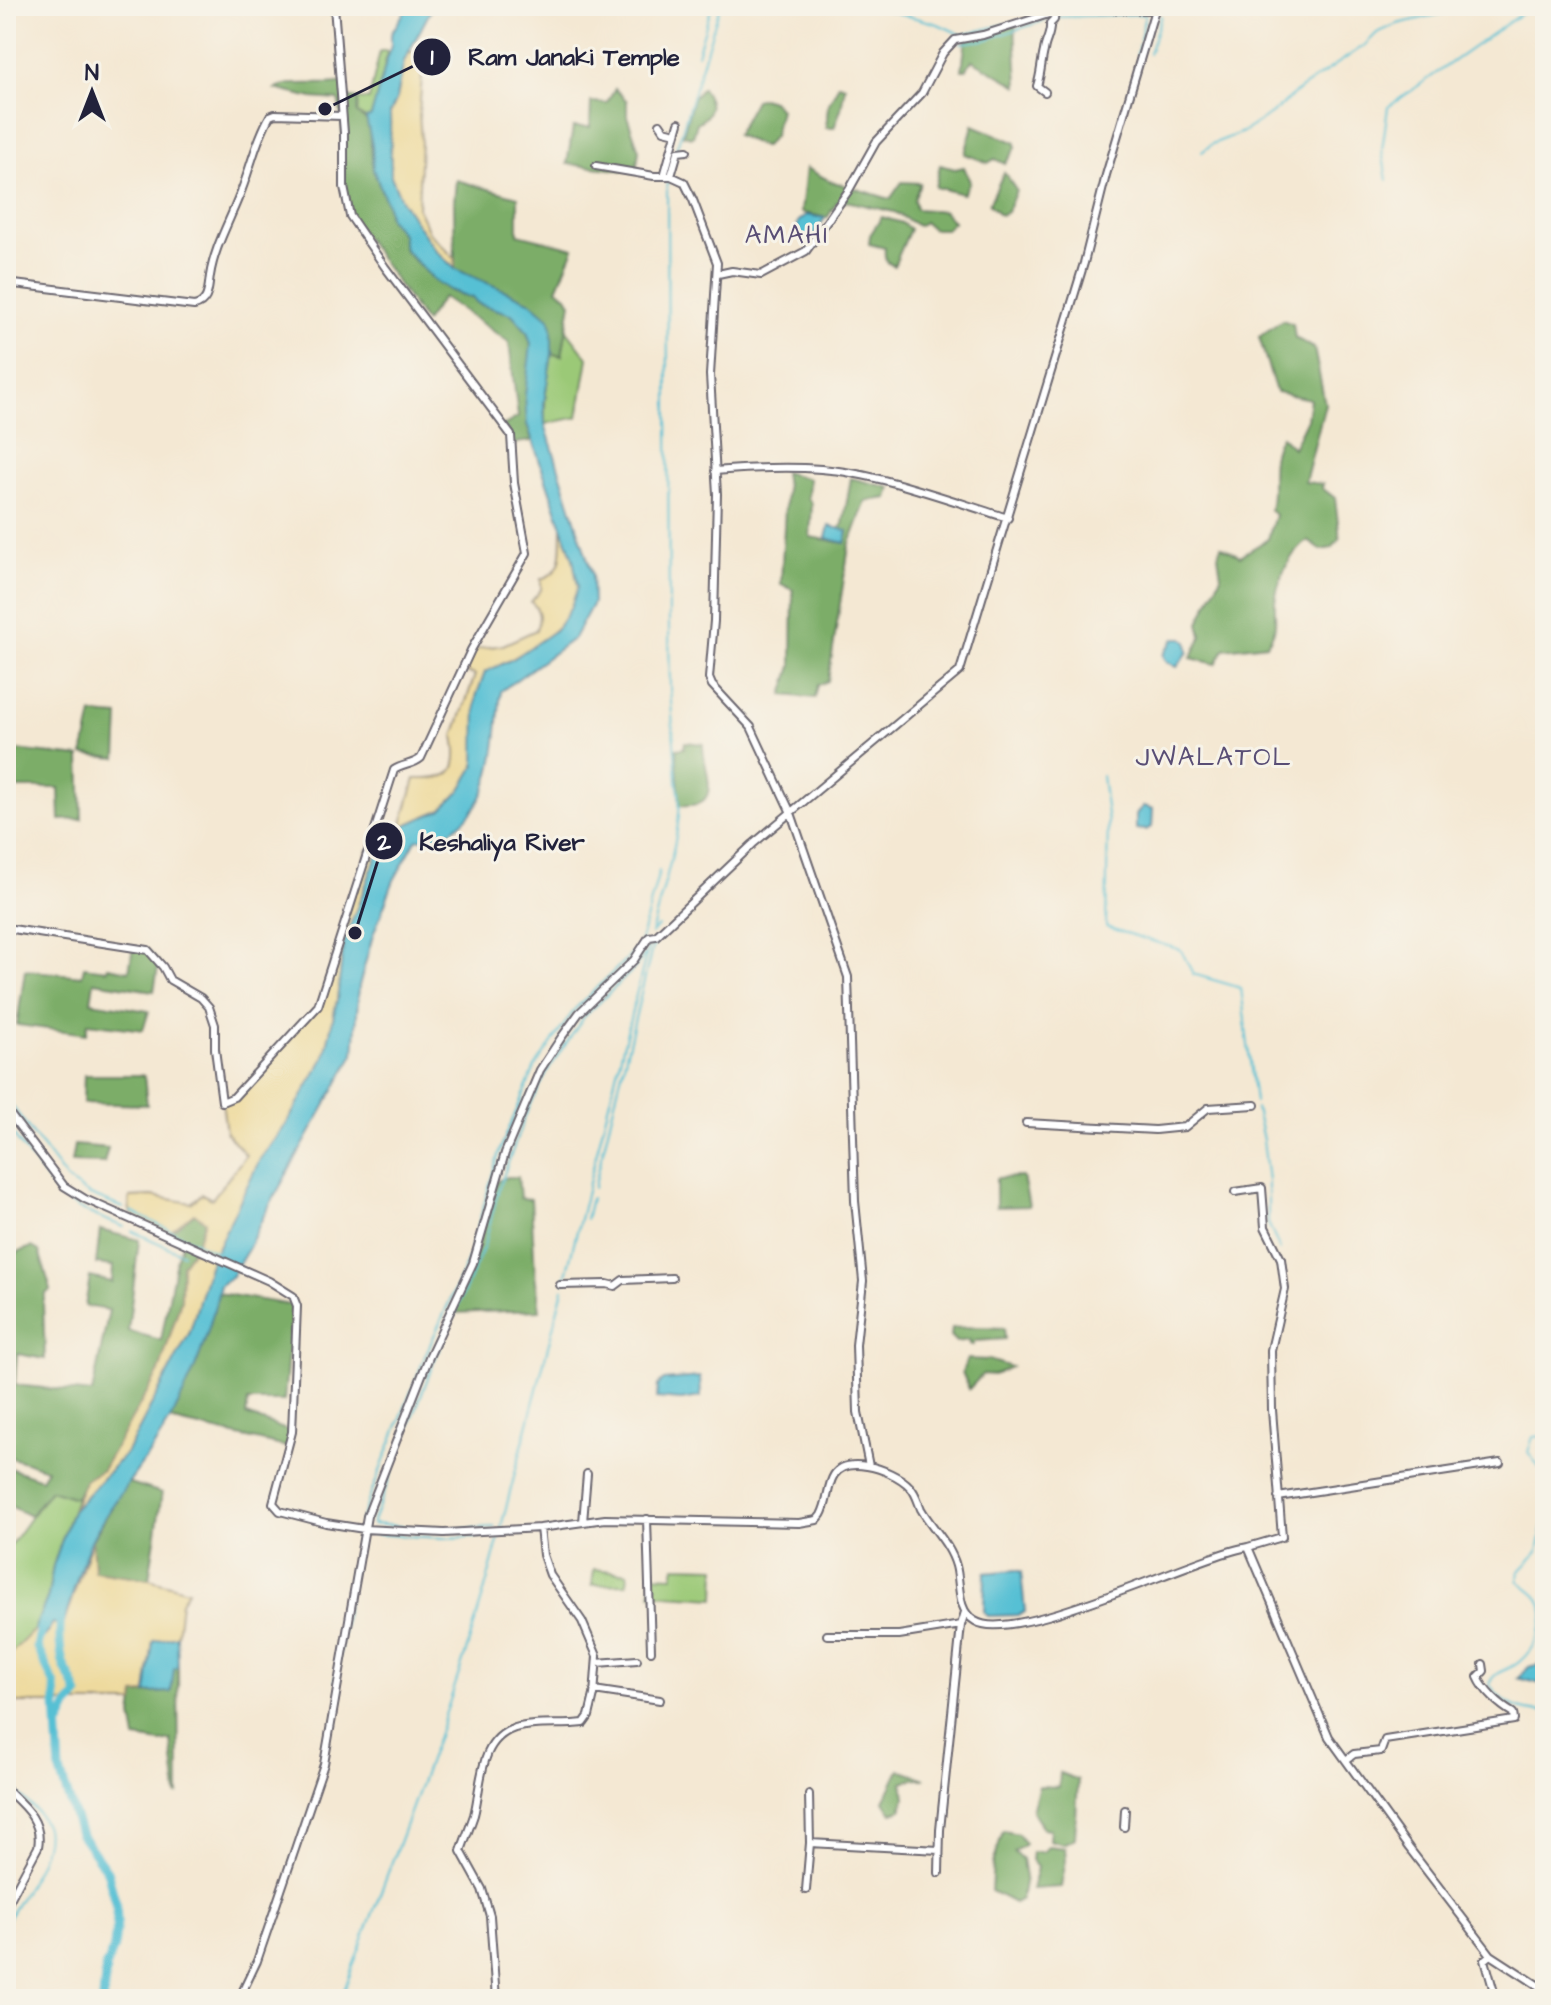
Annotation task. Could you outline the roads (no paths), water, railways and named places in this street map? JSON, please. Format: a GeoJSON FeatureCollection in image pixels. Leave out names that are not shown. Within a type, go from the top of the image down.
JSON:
{"type":"FeatureCollection","features":[{"type":"Feature","properties":{"kind":"street"},"geometry":{"type":"LineString","coordinates":[[6,928],[148,950],[170,980],[201,998],[209,1007],[215,1025],[222,1102],[234,1097],[318,1006],[394,770],[421,758],[471,650],[527,553],[514,483],[511,435],[350,216],[344,187],[344,133],[334,6]]}},
{"type":"Feature","properties":{"kind":"street"},"geometry":{"type":"LineString","coordinates":[[239,1999],[257,1961],[324,1764],[364,1529],[429,1357],[473,1263],[505,1153],[540,1070],[579,1013],[634,960],[644,942],[656,936],[753,844],[960,671],[1084,263],[1106,175],[1156,8],[1055,12],[950,44],[922,93],[876,142],[849,190],[806,251],[761,275],[732,271],[718,274]]}},
{"type":"Feature","properties":{"kind":"street"},"geometry":{"type":"LineString","coordinates":[[1045,92],[1037,86],[1055,12]]}},
{"type":"Feature","properties":{"kind":"street"},"geometry":{"type":"LineString","coordinates":[[6,283],[200,305],[207,294],[211,268],[228,219],[270,116],[342,116]]}},
{"type":"Feature","properties":{"kind":"street"},"geometry":{"type":"LineString","coordinates":[[667,176],[679,123]]}},
{"type":"Feature","properties":{"kind":"street"},"geometry":{"type":"LineString","coordinates":[[660,124],[664,130],[676,133]]}},
{"type":"Feature","properties":{"kind":"street"},"geometry":{"type":"LineString","coordinates":[[667,176],[678,152],[687,151]]}},
{"type":"Feature","properties":{"kind":"street"},"geometry":{"type":"LineString","coordinates":[[596,166],[667,176],[684,182],[717,263],[710,375],[715,471],[714,621],[709,678],[751,727],[791,813],[848,977],[855,1201],[863,1281],[856,1345],[858,1412],[869,1466]]}},
{"type":"Feature","properties":{"kind":"street"},"geometry":{"type":"LineString","coordinates":[[715,471],[786,467],[824,469],[877,479],[1008,518]]}},
{"type":"Feature","properties":{"kind":"street"},"geometry":{"type":"LineString","coordinates":[[1026,1123],[1155,1130],[1185,1127],[1208,1108],[1255,1105]]}},
{"type":"Feature","properties":{"kind":"street"},"geometry":{"type":"LineString","coordinates":[[6,1109],[64,1186],[85,1199],[269,1281],[293,1296],[297,1306],[292,1432],[273,1503],[280,1511],[364,1529],[444,1533],[647,1519],[799,1523],[817,1520],[826,1507],[834,1475],[843,1466],[876,1467],[911,1488],[921,1509],[951,1550],[965,1612],[960,1629],[939,1873]]}},
{"type":"Feature","properties":{"kind":"street"},"geometry":{"type":"LineString","coordinates":[[827,1635],[899,1635],[979,1624],[1018,1623],[1083,1605],[1171,1571],[1282,1537],[1271,1350],[1285,1289],[1281,1259],[1265,1227],[1262,1188],[1235,1192]]}},
{"type":"Feature","properties":{"kind":"street"},"geometry":{"type":"LineString","coordinates":[[564,1286],[615,1286],[623,1280],[672,1278]]}},
{"type":"Feature","properties":{"kind":"street"},"geometry":{"type":"LineString","coordinates":[[1278,1497],[1500,1463]]}},
{"type":"Feature","properties":{"kind":"street"},"geometry":{"type":"LineString","coordinates":[[583,1522],[587,1474]]}},
{"type":"Feature","properties":{"kind":"street"},"geometry":{"type":"LineString","coordinates":[[647,1519],[651,1651]]}},
{"type":"Feature","properties":{"kind":"street"},"geometry":{"type":"LineString","coordinates":[[496,1999],[490,1916],[482,1889],[461,1851],[474,1815],[483,1765],[491,1746],[512,1729],[584,1723],[589,1716],[597,1663],[588,1632],[550,1575],[543,1555],[540,1528]]}},
{"type":"Feature","properties":{"kind":"street"},"geometry":{"type":"LineString","coordinates":[[1248,1547],[1329,1737],[1491,1955],[1545,1990]]}},
{"type":"Feature","properties":{"kind":"street"},"geometry":{"type":"LineString","coordinates":[[965,1612],[979,1624]]}},
{"type":"Feature","properties":{"kind":"street"},"geometry":{"type":"LineString","coordinates":[[597,1663],[637,1660]]}},
{"type":"Feature","properties":{"kind":"street"},"geometry":{"type":"LineString","coordinates":[[1346,1760],[1354,1754],[1381,1751],[1385,1740],[1514,1720],[1513,1713],[1499,1705],[1480,1683],[1478,1677],[1484,1671],[1483,1664]]}},
{"type":"Feature","properties":{"kind":"street"},"geometry":{"type":"LineString","coordinates":[[594,1690],[660,1700]]}},
{"type":"Feature","properties":{"kind":"street"},"geometry":{"type":"LineString","coordinates":[[6,1789],[26,1808],[39,1828],[40,1838],[6,1907]]}},
{"type":"Feature","properties":{"kind":"street"},"geometry":{"type":"LineString","coordinates":[[806,1890],[810,1843],[809,1794]]}},
{"type":"Feature","properties":{"kind":"street"},"geometry":{"type":"LineString","coordinates":[[1124,1827],[1125,1810]]}},
{"type":"Feature","properties":{"kind":"street"},"geometry":{"type":"LineString","coordinates":[[810,1843],[939,1850]]}},
{"type":"Feature","properties":{"kind":"street"},"geometry":{"type":"LineString","coordinates":[[1491,1955],[1485,1960],[1496,1999]]}},
{"type":"Feature","properties":{"kind":"water"},"geometry":{"type":"Polygon","coordinates":[[[408,6],[433,6],[404,61],[397,98],[390,113],[391,176],[400,198],[415,221],[436,251],[455,269],[529,301],[549,318],[552,354],[544,403],[545,424],[592,574],[593,603],[574,638],[501,691],[491,770],[476,806],[464,821],[447,833],[416,840],[394,880],[373,935],[359,986],[354,1054],[248,1249],[231,1277],[220,1285],[209,1328],[186,1390],[165,1429],[92,1539],[63,1626],[53,1623],[44,1637],[34,1630],[48,1596],[53,1566],[72,1511],[127,1452],[190,1332],[210,1263],[260,1159],[286,1125],[325,1056],[337,1000],[344,941],[379,851],[401,827],[441,810],[460,791],[475,766],[476,697],[485,672],[513,659],[557,629],[570,609],[578,587],[573,559],[527,424],[525,396],[531,344],[527,331],[512,314],[479,304],[434,280],[405,250],[402,234],[389,218],[387,204],[373,169],[366,118],[371,116],[391,45],[391,34],[408,6]]]}},
{"type":"Feature","properties":{"kind":"water"},"geometry":{"type":"Polygon","coordinates":[[[806,215],[825,218],[810,240],[796,235],[798,222],[806,215]]]}},
{"type":"Feature","properties":{"kind":"water"},"geometry":{"type":"Polygon","coordinates":[[[829,526],[848,531],[845,543],[826,538],[829,526]]]}},
{"type":"Feature","properties":{"kind":"water"},"geometry":{"type":"Polygon","coordinates":[[[1175,638],[1183,638],[1187,642],[1188,652],[1177,667],[1166,661],[1163,655],[1175,638]]]}},
{"type":"Feature","properties":{"kind":"water"},"geometry":{"type":"Polygon","coordinates":[[[1143,806],[1153,809],[1152,827],[1146,830],[1136,829],[1136,814],[1143,806]]]}},
{"type":"Feature","properties":{"kind":"water"},"geometry":{"type":"Polygon","coordinates":[[[700,1377],[701,1397],[681,1400],[657,1398],[658,1385],[664,1380],[700,1377]]]}},
{"type":"Feature","properties":{"kind":"water"},"geometry":{"type":"Polygon","coordinates":[[[1021,1572],[1025,1612],[988,1616],[984,1612],[985,1573],[1021,1572]]]}},
{"type":"Feature","properties":{"kind":"water"},"geometry":{"type":"Polygon","coordinates":[[[177,1636],[178,1667],[174,1668],[171,1692],[146,1693],[153,1641],[177,1636]]]}},
{"type":"Feature","properties":{"kind":"water"},"geometry":{"type":"Polygon","coordinates":[[[1542,1664],[1545,1667],[1545,1685],[1518,1678],[1529,1667],[1542,1664]]]}},
{"type":"Feature","properties":{"kind":"waterway"},"geometry":{"type":"LineString","coordinates":[[697,54],[712,6]]}},
{"type":"Feature","properties":{"kind":"waterway"},"geometry":{"type":"LineString","coordinates":[[676,150],[720,6]]}},
{"type":"Feature","properties":{"kind":"waterway"},"geometry":{"type":"LineString","coordinates":[[871,6],[938,24],[962,35],[1006,24]]}},
{"type":"Feature","properties":{"kind":"waterway"},"geometry":{"type":"LineString","coordinates":[[1032,16],[1077,6]]}},
{"type":"Feature","properties":{"kind":"waterway"},"geometry":{"type":"LineString","coordinates":[[1162,11],[1164,6]]}},
{"type":"Feature","properties":{"kind":"waterway"},"geometry":{"type":"LineString","coordinates":[[1202,152],[1271,114],[1377,33],[1397,24],[1476,6]]}},
{"type":"Feature","properties":{"kind":"waterway"},"geometry":{"type":"LineString","coordinates":[[1387,180],[1382,150],[1388,107],[1532,6]]}},
{"type":"Feature","properties":{"kind":"waterway"},"geometry":{"type":"LineString","coordinates":[[1058,17],[1145,14],[1140,40]]}},
{"type":"Feature","properties":{"kind":"waterway"},"geometry":{"type":"LineString","coordinates":[[1149,54],[1161,16]]}},
{"type":"Feature","properties":{"kind":"waterway"},"geometry":{"type":"LineString","coordinates":[[961,43],[985,40],[1052,18]]}},
{"type":"Feature","properties":{"kind":"waterway"},"geometry":{"type":"LineString","coordinates":[[1137,54],[1139,45]]}},
{"type":"Feature","properties":{"kind":"waterway"},"geometry":{"type":"LineString","coordinates":[[668,173],[673,160]]}},
{"type":"Feature","properties":{"kind":"waterway"},"geometry":{"type":"LineString","coordinates":[[651,934],[679,816],[670,688],[667,179]]}},
{"type":"Feature","properties":{"kind":"waterway"},"geometry":{"type":"LineString","coordinates":[[1102,776],[1108,822],[1106,927],[1181,950],[1193,974],[1241,988],[1255,1102]]}},
{"type":"Feature","properties":{"kind":"waterway"},"geometry":{"type":"LineString","coordinates":[[360,1522],[425,1356],[468,1260],[499,1152],[535,1067],[575,1009],[639,947],[659,871]]}},
{"type":"Feature","properties":{"kind":"waterway"},"geometry":{"type":"LineString","coordinates":[[652,933],[658,926]]}},
{"type":"Feature","properties":{"kind":"waterway"},"geometry":{"type":"LineString","coordinates":[[564,1283],[649,943]]}},
{"type":"Feature","properties":{"kind":"waterway"},"geometry":{"type":"LineString","coordinates":[[594,1188],[652,948],[656,943]]}},
{"type":"Feature","properties":{"kind":"waterway"},"geometry":{"type":"LineString","coordinates":[[495,1527],[445,1530],[372,1524],[435,1359],[484,1246],[499,1188],[525,1116],[547,1072],[584,1017],[635,968],[646,953]]}},
{"type":"Feature","properties":{"kind":"waterway"},"geometry":{"type":"LineString","coordinates":[[6,1098],[68,1181],[88,1194],[123,1208]]}},
{"type":"Feature","properties":{"kind":"waterway"},"geometry":{"type":"LineString","coordinates":[[1256,1108],[1268,1181],[1268,1223],[1280,1250]]}},
{"type":"Feature","properties":{"kind":"waterway"},"geometry":{"type":"LineString","coordinates":[[6,1125],[57,1194],[81,1210],[124,1227]]}},
{"type":"Feature","properties":{"kind":"waterway"},"geometry":{"type":"LineString","coordinates":[[586,1219],[591,1198]]}},
{"type":"Feature","properties":{"kind":"waterway"},"geometry":{"type":"LineString","coordinates":[[132,1212],[216,1252]]}},
{"type":"Feature","properties":{"kind":"waterway"},"geometry":{"type":"LineString","coordinates":[[132,1231],[183,1254]]}},
{"type":"Feature","properties":{"kind":"waterway"},"geometry":{"type":"LineString","coordinates":[[501,1527],[563,1289]]}},
{"type":"Feature","properties":{"kind":"waterway"},"geometry":{"type":"LineString","coordinates":[[1545,1436],[1533,1437],[1528,1452],[1545,1476]]}},
{"type":"Feature","properties":{"kind":"waterway"},"geometry":{"type":"LineString","coordinates":[[1545,1518],[1538,1552],[1519,1572],[1518,1580],[1536,1595],[1543,1608],[1539,1634],[1525,1657],[1495,1675],[1489,1683],[1500,1697],[1513,1706],[1545,1712]]}},
{"type":"Feature","properties":{"kind":"waterway"},"geometry":{"type":"LineString","coordinates":[[335,1681],[358,1532]]}},
{"type":"Feature","properties":{"kind":"waterway"},"geometry":{"type":"LineString","coordinates":[[341,1999],[447,1710],[500,1533]]}},
{"type":"Feature","properties":{"kind":"waterway"},"geometry":{"type":"LineString","coordinates":[[369,1534],[444,1538],[494,1536]]}},
{"type":"Feature","properties":{"kind":"waterway"},"geometry":{"type":"LineString","coordinates":[[58,1727],[78,1695],[62,1658],[61,1615]]}},
{"type":"Feature","properties":{"kind":"waterway"},"geometry":{"type":"LineString","coordinates":[[42,1623],[37,1647],[55,1685],[60,1772],[80,1833],[107,1871],[116,1903],[114,1947],[106,1967],[103,1999]]}},
{"type":"Feature","properties":{"kind":"waterway"},"geometry":{"type":"LineString","coordinates":[[6,1784],[38,1813],[47,1835],[34,1874],[6,1922]]}},
{"type":"Feature","properties":{"kind":"place","name":"Ram Janaki Temple"},"geometry":{"type":"Point","coordinates":[325,109]}},
{"type":"Feature","properties":{"kind":"place","name":"Keshaliya River"},"geometry":{"type":"Point","coordinates":[355,933]}},
{"type":"Feature","properties":{"kind":"district","name":"AMAHI"},"geometry":{"type":"Point","coordinates":[787,234]}},
{"type":"Feature","properties":{"kind":"district","name":"JWALATOL"},"geometry":{"type":"Point","coordinates":[1214,756]}}]}
